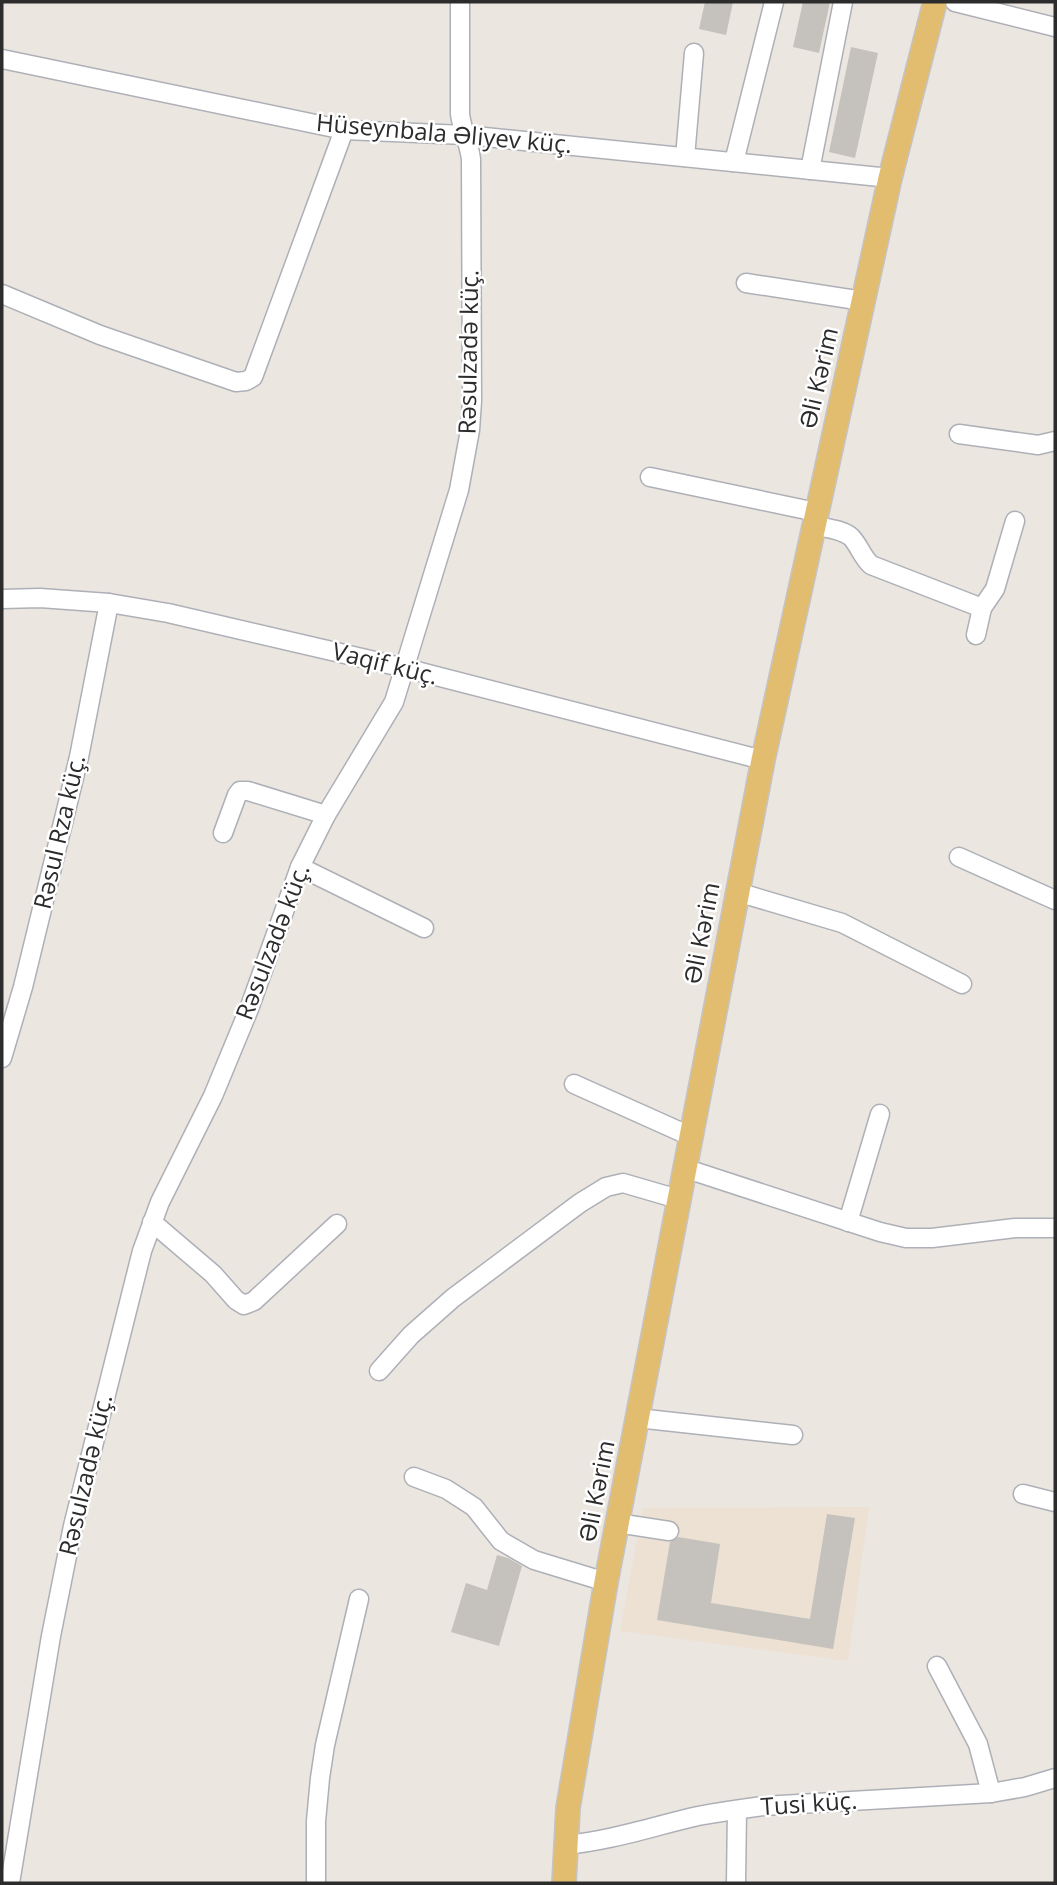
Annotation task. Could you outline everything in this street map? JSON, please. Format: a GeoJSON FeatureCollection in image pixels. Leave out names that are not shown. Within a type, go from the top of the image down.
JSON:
{"type":"FeatureCollection","features":[{"type":"Feature","properties":{"kind":"main road","name":"Əli Kərim"},"geometry":{"type":"LineString","coordinates":[[564,1883],[568,1808],[606,1582],[737,891],[814,518],[890,178],[935,2]]}},
{"type":"Feature","properties":{"kind":"street","name":"Rəsulzadə küç."},"geometry":{"type":"LineString","coordinates":[[10,1883],[51,1636],[73,1526],[142,1251],[152,1222],[218,1083],[249,1009],[300,867],[326,815],[394,702],[459,491],[470,430],[472,401],[471,159],[460,114],[460,2]]}},
{"type":"Feature","properties":{"kind":"street"},"geometry":{"type":"LineString","coordinates":[[734,162],[774,2]]}},
{"type":"Feature","properties":{"kind":"street"},"geometry":{"type":"LineString","coordinates":[[810,170],[843,2]]}},
{"type":"Feature","properties":{"kind":"street"},"geometry":{"type":"LineString","coordinates":[[954,2],[1055,27]]}},
{"type":"Feature","properties":{"kind":"street"},"geometry":{"type":"LineString","coordinates":[[685,157],[694,53]]}},
{"type":"Feature","properties":{"kind":"street","name":"Hüseynbala Əliyev küç."},"geometry":{"type":"LineString","coordinates":[[2,59],[344,130],[465,135],[890,178]]}},
{"type":"Feature","properties":{"kind":"street"},"geometry":{"type":"LineString","coordinates":[[2,293],[100,335],[236,382],[246,381],[253,376],[344,130]]}},
{"type":"Feature","properties":{"kind":"street"},"geometry":{"type":"LineString","coordinates":[[746,283],[863,301]]}},
{"type":"Feature","properties":{"kind":"street"},"geometry":{"type":"LineString","coordinates":[[959,435],[1038,445],[1055,441]]}},
{"type":"Feature","properties":{"kind":"street"},"geometry":{"type":"LineString","coordinates":[[650,477],[814,518],[851,537],[864,559],[871,565],[982,608]]}},
{"type":"Feature","properties":{"kind":"street"},"geometry":{"type":"LineString","coordinates":[[976,635],[982,608],[995,589],[1015,521]]}},
{"type":"Feature","properties":{"kind":"street","name":"Vaqif küç."},"geometry":{"type":"LineString","coordinates":[[2,599],[40,598],[109,603],[168,613],[405,668],[763,760]]}},
{"type":"Feature","properties":{"kind":"street","name":"Rəsul Rza küç."},"geometry":{"type":"LineString","coordinates":[[3,1048],[23,987],[79,757],[109,603]]}},
{"type":"Feature","properties":{"kind":"street"},"geometry":{"type":"LineString","coordinates":[[223,833],[240,791],[248,791],[326,815]]}},
{"type":"Feature","properties":{"kind":"street"},"geometry":{"type":"LineString","coordinates":[[959,858],[1055,900]]}},
{"type":"Feature","properties":{"kind":"street"},"geometry":{"type":"LineString","coordinates":[[300,867],[424,928]]}},
{"type":"Feature","properties":{"kind":"street"},"geometry":{"type":"LineString","coordinates":[[737,891],[842,923],[962,984]]}},
{"type":"Feature","properties":{"kind":"street"},"geometry":{"type":"LineString","coordinates":[[574,1084],[690,1136]]}},
{"type":"Feature","properties":{"kind":"street"},"geometry":{"type":"LineString","coordinates":[[848,1222],[880,1114]]}},
{"type":"Feature","properties":{"kind":"street"},"geometry":{"type":"LineString","coordinates":[[684,1168],[880,1233],[906,1238],[932,1238],[1015,1228],[1055,1228]]}},
{"type":"Feature","properties":{"kind":"street"},"geometry":{"type":"LineString","coordinates":[[379,1371],[411,1335],[453,1298],[580,1203],[606,1187],[623,1183],[678,1199]]}},
{"type":"Feature","properties":{"kind":"street"},"geometry":{"type":"LineString","coordinates":[[152,1222],[213,1274],[236,1300],[244,1305],[254,1301],[337,1224]]}},
{"type":"Feature","properties":{"kind":"street"},"geometry":{"type":"LineString","coordinates":[[637,1418],[793,1435]]}},
{"type":"Feature","properties":{"kind":"street"},"geometry":{"type":"LineString","coordinates":[[414,1477],[446,1489],[474,1507],[501,1541],[534,1560],[606,1582]]}},
{"type":"Feature","properties":{"kind":"street"},"geometry":{"type":"LineString","coordinates":[[1023,1494],[1055,1502]]}},
{"type":"Feature","properties":{"kind":"street"},"geometry":{"type":"LineString","coordinates":[[617,1523],[669,1531]]}},
{"type":"Feature","properties":{"kind":"street"},"geometry":{"type":"LineString","coordinates":[[316,1883],[316,1821],[325,1745],[359,1599]]}},
{"type":"Feature","properties":{"kind":"street"},"geometry":{"type":"LineString","coordinates":[[937,1666],[978,1744],[991,1793]]}},
{"type":"Feature","properties":{"kind":"street","name":"Tusi küç."},"geometry":{"type":"LineString","coordinates":[[565,1844],[609,1839],[699,1816],[763,1806],[991,1793],[1055,1778]]}},
{"type":"Feature","properties":{"kind":"street"},"geometry":{"type":"LineString","coordinates":[[736,1883],[737,1810]]}},
{"type":"Feature","properties":{"kind":"shaded area"},"geometry":{"type":"Polygon","coordinates":[[[869,1507],[848,1661],[620,1631],[643,1508],[869,1507]]]}},
{"type":"Feature","properties":{"kind":"building"},"geometry":{"type":"Polygon","coordinates":[[[705,2],[733,2],[726,35],[699,29],[705,2]]]}},
{"type":"Feature","properties":{"kind":"building"},"geometry":{"type":"Polygon","coordinates":[[[803,2],[830,2],[819,53],[793,47],[803,2]]]}},
{"type":"Feature","properties":{"kind":"building"},"geometry":{"type":"Polygon","coordinates":[[[851,47],[878,53],[855,158],[829,152],[851,47]]]}},
{"type":"Feature","properties":{"kind":"building"},"geometry":{"type":"Polygon","coordinates":[[[827,1514],[855,1518],[833,1649],[657,1620],[670,1542],[678,1537],[720,1544],[711,1603],[810,1619],[827,1514]]]}},
{"type":"Feature","properties":{"kind":"building"},"geometry":{"type":"Polygon","coordinates":[[[497,1555],[522,1566],[499,1646],[451,1632],[466,1583],[487,1590],[497,1555]]]}}]}
